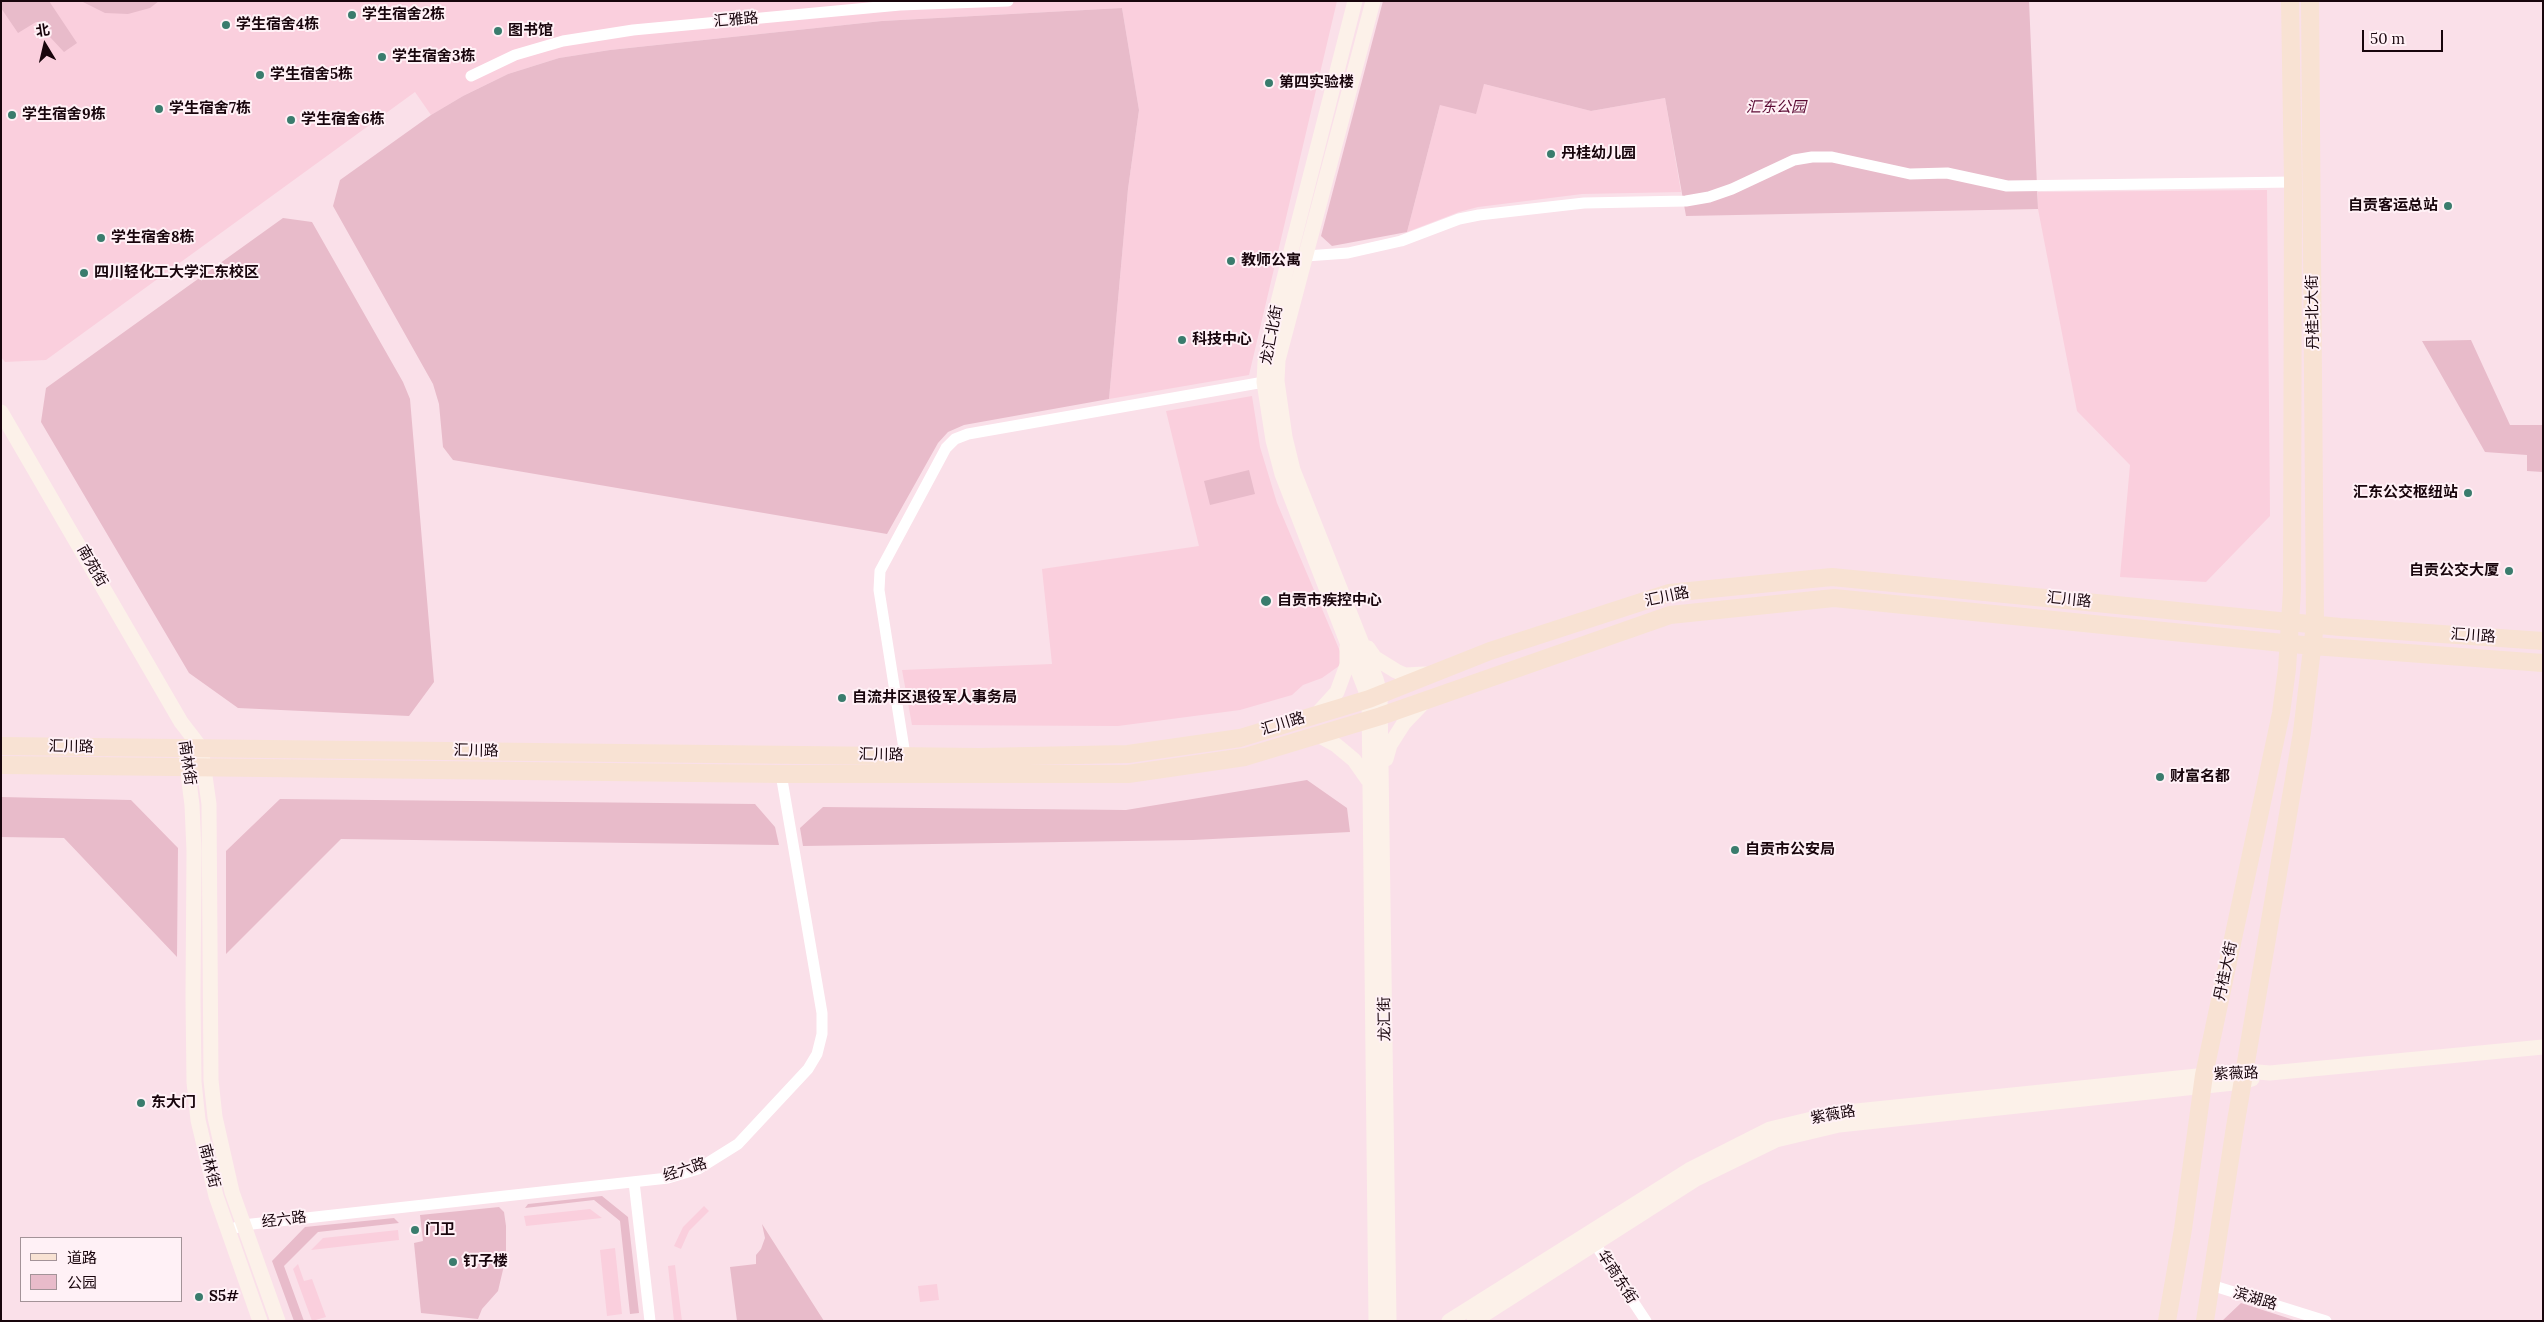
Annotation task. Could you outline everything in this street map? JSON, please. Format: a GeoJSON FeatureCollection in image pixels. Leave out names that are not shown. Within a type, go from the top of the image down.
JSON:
{"type":"FeatureCollection","features":[{"type":"Feature","properties":{"kind":"main road","name":"龙汇北街"},"geometry":{"type":"LineString","coordinates":[[1353,636],[1282,474],[1273,440],[1264,382],[1265,362],[1278,302],[1355,1]]}},
{"type":"Feature","properties":{"kind":"main road","name":"龙汇北街"},"geometry":{"type":"LineString","coordinates":[[1373,1],[1278,360],[1277,380],[1282,418],[1293,470],[1374,696],[1375,718]]}},
{"type":"Feature","properties":{"kind":"main road","name":"丹桂北大街"},"geometry":{"type":"LineString","coordinates":[[2290,1],[2293,182],[2291,622]]}},
{"type":"Feature","properties":{"kind":"main road","name":"丹桂北大街"},"geometry":{"type":"LineString","coordinates":[[2205,1321],[2302,732],[2315,624],[2310,1]]}},
{"type":"Feature","properties":{"kind":"main road","name":"南苑街"},"geometry":{"type":"LineString","coordinates":[[1,412],[181,722]]}},
{"type":"Feature","properties":{"kind":"main road","name":"汇川路"},"geometry":{"type":"LineString","coordinates":[[1,746],[979,757],[1128,754],[1240,738],[1374,696],[1490,652],[1669,593],[1832,577],[2291,622],[2543,641]]}},
{"type":"Feature","properties":{"kind":"main road","name":"汇川路"},"geometry":{"type":"LineString","coordinates":[[1,765],[781,774],[1128,774],[1245,757],[1375,718],[1670,615],[1834,598],[2289,644],[2543,662]]}},
{"type":"Feature","properties":{"kind":"main road","name":"丹桂大街"},"geometry":{"type":"LineString","coordinates":[[2167,1321],[2182,1229],[2202,1081],[2281,713],[2291,622]]}},
{"type":"Feature","properties":{"kind":"main road"},"geometry":{"type":"LineString","coordinates":[[1353,636],[1375,658],[1396,671],[1405,675],[1432,674]]}},
{"type":"Feature","properties":{"kind":"main road"},"geometry":{"type":"LineString","coordinates":[[1317,714],[1337,692],[1347,665],[1353,636]]}},
{"type":"Feature","properties":{"kind":"main road"},"geometry":{"type":"LineString","coordinates":[[1318,735],[1336,745],[1375,778],[1390,745],[1404,723],[1426,700]]}},
{"type":"Feature","properties":{"kind":"main road","name":"龙汇街"},"geometry":{"type":"LineString","coordinates":[[1375,718],[1376,1321]]}},
{"type":"Feature","properties":{"kind":"main road","name":"南林街"},"geometry":{"type":"LineString","coordinates":[[181,722],[193,748],[211,850],[210,995],[213,1098],[221,1148],[243,1225],[278,1321]]}},
{"type":"Feature","properties":{"kind":"main road","name":"南林街"},"geometry":{"type":"LineString","coordinates":[[197,767],[194,850],[194,1082],[204,1151],[227,1231],[260,1321]]}},
{"type":"Feature","properties":{"kind":"main road","name":"龙汇街"},"geometry":{"type":"LineString","coordinates":[[1375,778],[1389,1321]]}},
{"type":"Feature","properties":{"kind":"main road","name":"紫薇路"},"geometry":{"type":"LineString","coordinates":[[1474,1321],[1689,1170],[1770,1129],[1837,1113],[2245,1077],[2543,1047]]}},
{"type":"Feature","properties":{"kind":"main road","name":"紫薇路"},"geometry":{"type":"LineString","coordinates":[[1449,1321],[1591,1238]]}},
{"type":"Feature","properties":{"kind":"street","name":"汇雅路"},"geometry":{"type":"LineString","coordinates":[[471,76],[515,55],[563,41],[633,30],[900,5],[1008,1]]}},
{"type":"Feature","properties":{"kind":"street"},"geometry":{"type":"LineString","coordinates":[[1306,256],[1348,253],[1401,241],[1459,219],[1479,215],[1584,203],[1686,201],[1709,197],[1732,189],[1794,160],[1812,157],[1832,157],[1910,174],[1947,173],[1981,182],[2007,186],[2293,182]]}},
{"type":"Feature","properties":{"kind":"street"},"geometry":{"type":"LineString","coordinates":[[905,756],[879,590],[880,571],[946,448],[955,439],[968,434],[1264,382]]}},
{"type":"Feature","properties":{"kind":"street","name":"经六路"},"geometry":{"type":"LineString","coordinates":[[227,1231],[243,1225],[634,1182],[682,1175],[698,1169],[725,1154],[748,1135],[788,1094],[808,1070],[817,1054],[822,1034],[822,1013],[781,774]]}},
{"type":"Feature","properties":{"kind":"street"},"geometry":{"type":"LineString","coordinates":[[634,1182],[650,1321]]}},
{"type":"Feature","properties":{"kind":"street","name":"华商东街"},"geometry":{"type":"LineString","coordinates":[[1591,1238],[1646,1321]]}},
{"type":"Feature","properties":{"kind":"street","name":"滨湖路"},"geometry":{"type":"LineString","coordinates":[[2212,1285],[2326,1321]]}},
{"type":"Feature","properties":{"kind":"shaded area","name":"四川轻化工大学汇东校区"},"geometry":{"type":"Polygon","coordinates":[[[1,1],[1337,1],[1249,375],[1109,399],[1128,189],[1139,110],[1122,8],[882,21],[610,50],[559,58],[508,74],[463,96],[431,115],[415,92],[46,360],[5,362],[1,357],[1,1]]]}},
{"type":"Feature","properties":{"kind":"shaded area","name":"丹桂幼儿园"},"geometry":{"type":"Polygon","coordinates":[[[1484,84],[1591,111],[1665,98],[1681,192],[1582,194],[1478,207],[1459,212],[1407,232],[1440,105],[1484,84]]]}},
{"type":"Feature","properties":{"kind":"shaded area"},"geometry":{"type":"Polygon","coordinates":[[[2267,190],[2270,516],[2206,582],[2120,577],[2130,465],[2077,411],[2038,209],[2038,192],[2267,190]]]}},
{"type":"Feature","properties":{"kind":"shaded area"},"geometry":{"type":"Polygon","coordinates":[[[1252,396],[1260,447],[1277,503],[1342,656],[1339,666],[1322,678],[1303,685],[1292,695],[1240,710],[1118,726],[912,725],[902,670],[1052,664],[1042,569],[1199,546],[1166,411],[1252,396]]]}},
{"type":"Feature","properties":{"kind":"shaded area"},"geometry":{"type":"Polygon","coordinates":[[[704,1206],[709,1211],[689,1231],[681,1249],[674,1246],[683,1227],[704,1206]]]}},
{"type":"Feature","properties":{"kind":"shaded area"},"geometry":{"type":"Polygon","coordinates":[[[590,1209],[602,1218],[526,1226],[524,1216],[590,1209]]]}},
{"type":"Feature","properties":{"kind":"shaded area"},"geometry":{"type":"Polygon","coordinates":[[[398,1230],[399,1240],[311,1250],[323,1238],[398,1230]]]}},
{"type":"Feature","properties":{"kind":"shaded area"},"geometry":{"type":"Polygon","coordinates":[[[615,1248],[622,1314],[607,1316],[600,1250],[615,1248]]]}},
{"type":"Feature","properties":{"kind":"shaded area"},"geometry":{"type":"Polygon","coordinates":[[[298,1264],[304,1281],[312,1279],[326,1317],[312,1321],[293,1269],[298,1264]]]}},
{"type":"Feature","properties":{"kind":"shaded area"},"geometry":{"type":"Polygon","coordinates":[[[675,1265],[682,1321],[674,1321],[668,1266],[675,1265]]]}},
{"type":"Feature","properties":{"kind":"shaded area"},"geometry":{"type":"Polygon","coordinates":[[[937,1284],[939,1300],[920,1302],[918,1286],[937,1284]]]}},
{"type":"Feature","properties":{"kind":"green space"},"geometry":{"type":"Polygon","coordinates":[[[1,1],[49,1],[77,43],[64,52],[36,22],[18,33],[1,8],[1,1]]]}},
{"type":"Feature","properties":{"kind":"green space"},"geometry":{"type":"Polygon","coordinates":[[[81,1],[159,1],[150,8],[128,14],[105,13],[81,1]]]}},
{"type":"Feature","properties":{"kind":"green space","name":"汇东公园"},"geometry":{"type":"Polygon","coordinates":[[[1383,1],[2029,1],[2038,209],[1686,216],[1665,98],[1591,111],[1484,84],[1476,114],[1440,105],[1407,232],[1332,246],[1321,236],[1383,1]]]}},
{"type":"Feature","properties":{"kind":"green space"},"geometry":{"type":"Polygon","coordinates":[[[1122,8],[1139,110],[1128,189],[1109,399],[964,425],[948,432],[938,443],[887,534],[453,460],[443,447],[439,404],[433,384],[333,206],[340,180],[431,115],[463,96],[508,74],[559,58],[610,50],[882,21],[1122,8]]]}},
{"type":"Feature","properties":{"kind":"green space"},"geometry":{"type":"Polygon","coordinates":[[[283,218],[312,222],[403,382],[410,399],[434,682],[409,716],[238,708],[189,673],[41,422],[46,388],[283,218]]]}},
{"type":"Feature","properties":{"kind":"green space"},"geometry":{"type":"Polygon","coordinates":[[[2471,340],[2510,425],[2543,425],[2543,472],[2527,471],[2527,455],[2485,452],[2422,341],[2471,340]]]}},
{"type":"Feature","properties":{"kind":"green space"},"geometry":{"type":"Polygon","coordinates":[[[1249,470],[1255,494],[1210,505],[1204,481],[1249,470]]]}},
{"type":"Feature","properties":{"kind":"green space"},"geometry":{"type":"Polygon","coordinates":[[[1307,780],[1347,808],[1350,832],[1193,840],[803,846],[800,828],[823,807],[1126,810],[1307,780]]]}},
{"type":"Feature","properties":{"kind":"green space"},"geometry":{"type":"Polygon","coordinates":[[[1,797],[131,800],[178,848],[177,957],[64,838],[1,837],[1,797]]]}},
{"type":"Feature","properties":{"kind":"green space"},"geometry":{"type":"Polygon","coordinates":[[[280,799],[755,804],[775,827],[779,845],[341,839],[226,954],[226,851],[280,799]]]}},
{"type":"Feature","properties":{"kind":"green space"},"geometry":{"type":"Polygon","coordinates":[[[602,1196],[628,1217],[639,1313],[630,1314],[620,1221],[594,1200],[525,1208],[528,1204],[602,1196]]]}},
{"type":"Feature","properties":{"kind":"green space"},"geometry":{"type":"Polygon","coordinates":[[[499,1207],[504,1212],[506,1226],[506,1257],[498,1291],[482,1309],[478,1319],[421,1313],[414,1243],[423,1241],[420,1215],[499,1207]]]}},
{"type":"Feature","properties":{"kind":"green space"},"geometry":{"type":"Polygon","coordinates":[[[394,1218],[399,1223],[318,1232],[284,1266],[304,1321],[294,1321],[272,1261],[305,1227],[394,1218]]]}},
{"type":"Feature","properties":{"kind":"green space"},"geometry":{"type":"Polygon","coordinates":[[[762,1224],[824,1321],[737,1321],[730,1267],[756,1264],[756,1255],[761,1249],[765,1238],[762,1224]]]}},
{"type":"Feature","properties":{"kind":"green space"},"geometry":{"type":"Polygon","coordinates":[[[2241,1303],[2297,1321],[2222,1321],[2241,1303]]]}},
{"type":"Feature","properties":{"kind":"place","name":"学生宿舍2栋"},"geometry":{"type":"Point","coordinates":[352,15]}},
{"type":"Feature","properties":{"kind":"place","name":"学生宿舍4栋"},"geometry":{"type":"Point","coordinates":[226,25]}},
{"type":"Feature","properties":{"kind":"place","name":"图书馆"},"geometry":{"type":"Point","coordinates":[498,31]}},
{"type":"Feature","properties":{"kind":"place","name":"学生宿舍3栋"},"geometry":{"type":"Point","coordinates":[382,57]}},
{"type":"Feature","properties":{"kind":"place","name":"学生宿舍5栋"},"geometry":{"type":"Point","coordinates":[260,75]}},
{"type":"Feature","properties":{"kind":"place","name":"第四实验楼"},"geometry":{"type":"Point","coordinates":[1269,83]}},
{"type":"Feature","properties":{"kind":"place","name":"学生宿舍7栋"},"geometry":{"type":"Point","coordinates":[159,109]}},
{"type":"Feature","properties":{"kind":"place","name":"学生宿舍9栋"},"geometry":{"type":"Point","coordinates":[12,115]}},
{"type":"Feature","properties":{"kind":"place","name":"学生宿舍6栋"},"geometry":{"type":"Point","coordinates":[291,120]}},
{"type":"Feature","properties":{"kind":"place","name":"丹桂幼儿园"},"geometry":{"type":"Point","coordinates":[1551,154]}},
{"type":"Feature","properties":{"kind":"place","name":"自贡客运总站"},"geometry":{"type":"Point","coordinates":[2448,206]}},
{"type":"Feature","properties":{"kind":"place","name":"学生宿舍8栋"},"geometry":{"type":"Point","coordinates":[101,238]}},
{"type":"Feature","properties":{"kind":"place","name":"教师公寓"},"geometry":{"type":"Point","coordinates":[1231,261]}},
{"type":"Feature","properties":{"kind":"place","name":"四川轻化工大学汇东校区"},"geometry":{"type":"Point","coordinates":[84,273]}},
{"type":"Feature","properties":{"kind":"place","name":"科技中心"},"geometry":{"type":"Point","coordinates":[1182,340]}},
{"type":"Feature","properties":{"kind":"place","name":"汇东公交枢纽站"},"geometry":{"type":"Point","coordinates":[2468,493]}},
{"type":"Feature","properties":{"kind":"place","name":"自贡公交大厦"},"geometry":{"type":"Point","coordinates":[2509,571]}},
{"type":"Feature","properties":{"kind":"place","name":"自贡市疾控中心"},"geometry":{"type":"Point","coordinates":[1266,601]}},
{"type":"Feature","properties":{"kind":"place","name":"自流井区退役军人事务局"},"geometry":{"type":"Point","coordinates":[842,698]}},
{"type":"Feature","properties":{"kind":"place","name":"财富名都"},"geometry":{"type":"Point","coordinates":[2160,777]}},
{"type":"Feature","properties":{"kind":"place","name":"自贡市公安局"},"geometry":{"type":"Point","coordinates":[1735,850]}},
{"type":"Feature","properties":{"kind":"place","name":"东大门"},"geometry":{"type":"Point","coordinates":[141,1103]}},
{"type":"Feature","properties":{"kind":"place","name":"门卫"},"geometry":{"type":"Point","coordinates":[415,1230]}},
{"type":"Feature","properties":{"kind":"place","name":"钉子楼"},"geometry":{"type":"Point","coordinates":[453,1262]}},
{"type":"Feature","properties":{"kind":"place","name":"S5#"},"geometry":{"type":"Point","coordinates":[199,1297]}}]}
